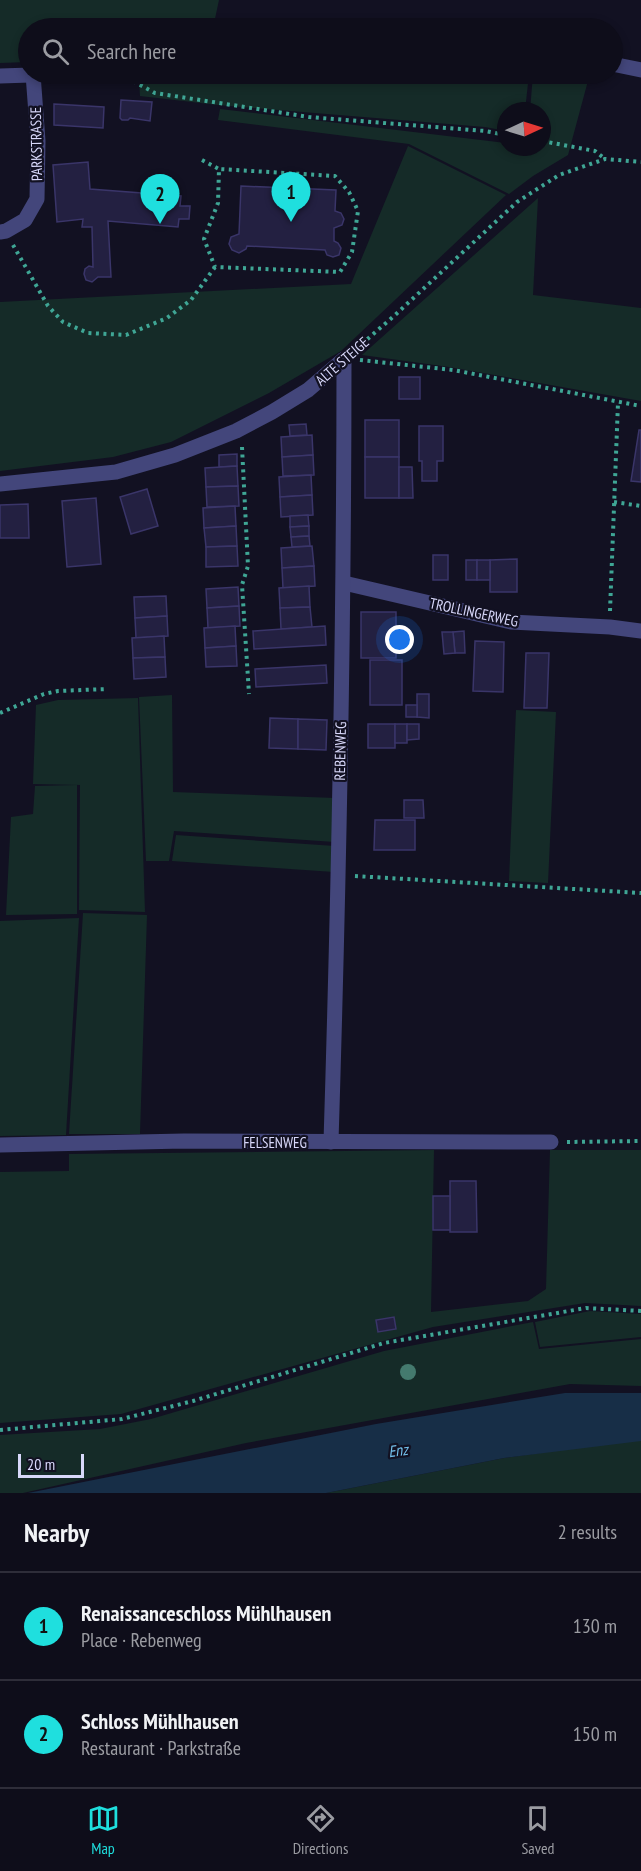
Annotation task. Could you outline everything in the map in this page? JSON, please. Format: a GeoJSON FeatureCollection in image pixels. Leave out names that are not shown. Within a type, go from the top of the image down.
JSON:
{"type":"FeatureCollection","features":[{"type":"Feature","properties":{"kind":"street"},"geometry":{"type":"LineString","coordinates":[[623,66],[641,70]]}},
{"type":"Feature","properties":{"kind":"street"},"geometry":{"type":"LineString","coordinates":[[0,76],[18,75]]}},
{"type":"Feature","properties":{"kind":"street","name":"PARKSTRASSE"},"geometry":{"type":"LineString","coordinates":[[3,231],[25,220],[37,199],[38,141],[34,84]]}},
{"type":"Feature","properties":{"kind":"street","name":"ALTE STEIGE"},"geometry":{"type":"LineString","coordinates":[[0,484],[116,472],[175,454],[236,431],[272,412],[308,390],[344,359]]}},
{"type":"Feature","properties":{"kind":"street","name":"REBENWEG"},"geometry":{"type":"LineString","coordinates":[[331,1142],[344,583],[344,359]]}},
{"type":"Feature","properties":{"kind":"street","name":"TROLLINGERWEG"},"geometry":{"type":"LineString","coordinates":[[344,583],[511,621],[641,631]]}},
{"type":"Feature","properties":{"kind":"street","name":"FELSENWEG"},"geometry":{"type":"LineString","coordinates":[[0,1144],[184,1141],[551,1142]]}},
{"type":"Feature","properties":{"kind":"path"},"geometry":{"type":"LineString","coordinates":[[138,84],[155,93],[309,117],[497,133]]}},
{"type":"Feature","properties":{"kind":"path"},"geometry":{"type":"LineString","coordinates":[[551,143],[596,151],[604,159]]}},
{"type":"Feature","properties":{"kind":"path","name":"ALTE STEIGE"},"geometry":{"type":"LineString","coordinates":[[344,359],[517,202],[559,175],[604,159],[641,162]]}},
{"type":"Feature","properties":{"kind":"path"},"geometry":{"type":"LineString","coordinates":[[202,160],[219,169],[336,176],[349,192],[357,211],[352,252],[340,272],[215,267]]}},
{"type":"Feature","properties":{"kind":"path"},"geometry":{"type":"LineString","coordinates":[[215,267],[204,239],[218,203],[219,169]]}},
{"type":"Feature","properties":{"kind":"path"},"geometry":{"type":"LineString","coordinates":[[3,231],[48,306],[63,322],[88,333],[126,334],[167,318],[191,300],[215,267]]}},
{"type":"Feature","properties":{"kind":"path"},"geometry":{"type":"LineString","coordinates":[[344,359],[453,370],[641,405]]}},
{"type":"Feature","properties":{"kind":"path"},"geometry":{"type":"LineString","coordinates":[[610,627],[618,402]]}},
{"type":"Feature","properties":{"kind":"path"},"geometry":{"type":"LineString","coordinates":[[242,442],[248,566],[243,585],[249,694]]}},
{"type":"Feature","properties":{"kind":"path"},"geometry":{"type":"LineString","coordinates":[[614,502],[641,506]]}},
{"type":"Feature","properties":{"kind":"path"},"geometry":{"type":"LineString","coordinates":[[0,713],[31,698],[51,693],[107,689]]}},
{"type":"Feature","properties":{"kind":"path"},"geometry":{"type":"LineString","coordinates":[[339,875],[641,893]]}},
{"type":"Feature","properties":{"kind":"path"},"geometry":{"type":"LineString","coordinates":[[551,1142],[641,1142]]}},
{"type":"Feature","properties":{"kind":"path"},"geometry":{"type":"LineString","coordinates":[[0,1430],[122,1419],[193,1401],[384,1343],[586,1308],[641,1311]]}},
{"type":"Feature","properties":{"kind":"green space"},"geometry":{"type":"Polygon","coordinates":[[[0,0],[219,0],[215,18],[18,18],[18,62],[0,63],[0,0]]]}},
{"type":"Feature","properties":{"kind":"green space"},"geometry":{"type":"Polygon","coordinates":[[[139,84],[528,84],[526,102],[497,102],[497,129],[140,96],[139,84]]]}},
{"type":"Feature","properties":{"kind":"green space"},"geometry":{"type":"Polygon","coordinates":[[[532,84],[587,84],[568,155],[509,194],[409,144],[218,120],[220,109],[497,142],[497,156],[551,156],[551,102],[531,102],[532,84]]]}},
{"type":"Feature","properties":{"kind":"green space"},"geometry":{"type":"Polygon","coordinates":[[[408,146],[506,195],[341,351],[269,393],[171,442],[113,457],[0,471],[0,302],[351,284],[408,146]]]}},
{"type":"Feature","properties":{"kind":"green space"},"geometry":{"type":"Polygon","coordinates":[[[538,198],[533,295],[641,308],[641,401],[449,367],[362,355],[538,198]]]}},
{"type":"Feature","properties":{"kind":"green space"},"geometry":{"type":"Polygon","coordinates":[[[172,695],[173,792],[335,798],[335,842],[174,831],[169,861],[146,861],[139,697],[172,695]]]}},
{"type":"Feature","properties":{"kind":"green space"},"geometry":{"type":"Polygon","coordinates":[[[138,698],[145,912],[79,910],[80,785],[33,784],[36,705],[58,700],[138,698]]]}},
{"type":"Feature","properties":{"kind":"green space"},"geometry":{"type":"Polygon","coordinates":[[[516,710],[556,712],[548,883],[509,881],[516,710]]]}},
{"type":"Feature","properties":{"kind":"green space"},"geometry":{"type":"Polygon","coordinates":[[[77,785],[77,914],[6,915],[11,817],[33,814],[35,786],[77,785]]]}},
{"type":"Feature","properties":{"kind":"green space"},"geometry":{"type":"Polygon","coordinates":[[[176,835],[335,846],[334,872],[172,861],[176,835]]]}},
{"type":"Feature","properties":{"kind":"green space"},"geometry":{"type":"Polygon","coordinates":[[[83,913],[147,915],[140,1134],[69,1134],[83,913]]]}},
{"type":"Feature","properties":{"kind":"green space"},"geometry":{"type":"Polygon","coordinates":[[[79,918],[66,1135],[0,1136],[0,921],[79,918]]]}},
{"type":"Feature","properties":{"kind":"green space"},"geometry":{"type":"Polygon","coordinates":[[[434,1150],[431,1312],[528,1301],[546,1289],[550,1150],[641,1150],[641,1306],[585,1303],[433,1327],[121,1414],[0,1423],[0,1172],[69,1171],[69,1154],[434,1150]]]}},
{"type":"Feature","properties":{"kind":"green space"},"geometry":{"type":"Polygon","coordinates":[[[590,1311],[641,1314],[641,1337],[540,1347],[535,1322],[590,1311]]]}},
{"type":"Feature","properties":{"kind":"green space"},"geometry":{"type":"Polygon","coordinates":[[[533,1322],[539,1349],[641,1339],[641,1386],[570,1384],[246,1443],[23,1493],[0,1493],[0,1435],[100,1429],[151,1419],[384,1351],[533,1322]]]}},
{"type":"Feature","properties":{"kind":"green space"},"geometry":{"type":"Polygon","coordinates":[[[624,1441],[641,1441],[641,1493],[326,1493],[504,1458],[624,1441]]]}},
{"type":"Feature","properties":{"kind":"water","name":"Enz"},"geometry":{"type":"Polygon","coordinates":[[[565,1393],[641,1393],[641,1441],[504,1458],[326,1493],[28,1493],[376,1424],[565,1393]]]}},
{"type":"Feature","properties":{"kind":"building"},"geometry":{"type":"Polygon","coordinates":[[[121,100],[152,102],[150,121],[130,118],[122,120],[120,118],[121,100]]]}},
{"type":"Feature","properties":{"kind":"building"},"geometry":{"type":"Polygon","coordinates":[[[54,104],[104,107],[103,128],[54,125],[54,104]]]}},
{"type":"Feature","properties":{"kind":"building"},"geometry":{"type":"Polygon","coordinates":[[[88,162],[90,189],[181,196],[180,206],[190,206],[189,219],[179,219],[178,227],[108,221],[111,277],[98,277],[92,282],[86,280],[84,274],[85,269],[89,266],[93,267],[92,227],[82,227],[83,219],[57,222],[53,165],[88,162]]]}},
{"type":"Feature","properties":{"kind":"building"},"geometry":{"type":"Polygon","coordinates":[[[241,186],[336,190],[335,211],[341,213],[344,219],[342,225],[334,228],[334,241],[341,248],[339,255],[333,257],[327,255],[325,250],[247,246],[239,253],[232,250],[229,244],[231,237],[239,234],[241,186]]]}},
{"type":"Feature","properties":{"kind":"building"},"geometry":{"type":"Polygon","coordinates":[[[399,377],[420,377],[420,399],[399,399],[399,377]]]}},
{"type":"Feature","properties":{"kind":"building"},"geometry":{"type":"Polygon","coordinates":[[[365,420],[399,420],[399,457],[365,457],[365,420]]]}},
{"type":"Feature","properties":{"kind":"building"},"geometry":{"type":"Polygon","coordinates":[[[306,424],[307,435],[290,436],[289,425],[306,424]]]}},
{"type":"Feature","properties":{"kind":"building"},"geometry":{"type":"Polygon","coordinates":[[[419,426],[443,426],[443,461],[437,461],[437,481],[422,481],[422,461],[419,461],[419,426]]]}},
{"type":"Feature","properties":{"kind":"building"},"geometry":{"type":"Polygon","coordinates":[[[639,430],[641,430],[641,482],[631,481],[639,430]]]}},
{"type":"Feature","properties":{"kind":"building"},"geometry":{"type":"Polygon","coordinates":[[[312,435],[313,455],[282,457],[281,437],[312,435]]]}},
{"type":"Feature","properties":{"kind":"building"},"geometry":{"type":"Polygon","coordinates":[[[237,454],[237,466],[219,467],[219,455],[237,454]]]}},
{"type":"Feature","properties":{"kind":"building"},"geometry":{"type":"Polygon","coordinates":[[[313,455],[314,475],[283,476],[282,457],[313,455]]]}},
{"type":"Feature","properties":{"kind":"building"},"geometry":{"type":"Polygon","coordinates":[[[365,457],[399,457],[399,498],[365,498],[365,457]]]}},
{"type":"Feature","properties":{"kind":"building"},"geometry":{"type":"Polygon","coordinates":[[[237,466],[238,486],[206,487],[205,468],[237,466]]]}},
{"type":"Feature","properties":{"kind":"building"},"geometry":{"type":"Polygon","coordinates":[[[399,467],[412,467],[413,498],[399,498],[399,467]]]}},
{"type":"Feature","properties":{"kind":"building"},"geometry":{"type":"Polygon","coordinates":[[[311,475],[312,495],[280,497],[279,477],[311,475]]]}},
{"type":"Feature","properties":{"kind":"building"},"geometry":{"type":"Polygon","coordinates":[[[238,486],[239,506],[207,507],[206,487],[238,486]]]}},
{"type":"Feature","properties":{"kind":"building"},"geometry":{"type":"Polygon","coordinates":[[[147,489],[158,526],[131,534],[120,497],[147,489]]]}},
{"type":"Feature","properties":{"kind":"building"},"geometry":{"type":"Polygon","coordinates":[[[312,495],[313,515],[281,517],[280,497],[312,495]]]}},
{"type":"Feature","properties":{"kind":"building"},"geometry":{"type":"Polygon","coordinates":[[[96,498],[101,564],[67,567],[62,501],[96,498]]]}},
{"type":"Feature","properties":{"kind":"building"},"geometry":{"type":"Polygon","coordinates":[[[28,504],[29,538],[0,538],[0,505],[28,504]]]}},
{"type":"Feature","properties":{"kind":"building"},"geometry":{"type":"Polygon","coordinates":[[[235,506],[236,526],[204,528],[203,508],[235,506]]]}},
{"type":"Feature","properties":{"kind":"building"},"geometry":{"type":"Polygon","coordinates":[[[308,515],[309,526],[290,527],[290,516],[308,515]]]}},
{"type":"Feature","properties":{"kind":"building"},"geometry":{"type":"Polygon","coordinates":[[[236,526],[237,546],[206,547],[204,528],[236,526]]]}},
{"type":"Feature","properties":{"kind":"building"},"geometry":{"type":"Polygon","coordinates":[[[309,526],[309,536],[291,537],[290,527],[309,526]]]}},
{"type":"Feature","properties":{"kind":"building"},"geometry":{"type":"Polygon","coordinates":[[[309,536],[310,546],[292,547],[291,537],[309,536]]]}},
{"type":"Feature","properties":{"kind":"building"},"geometry":{"type":"Polygon","coordinates":[[[237,546],[238,566],[206,567],[206,547],[237,546]]]}},
{"type":"Feature","properties":{"kind":"building"},"geometry":{"type":"Polygon","coordinates":[[[312,546],[314,566],[282,568],[281,548],[312,546]]]}},
{"type":"Feature","properties":{"kind":"building"},"geometry":{"type":"Polygon","coordinates":[[[433,555],[448,555],[448,580],[433,580],[433,555]]]}},
{"type":"Feature","properties":{"kind":"building"},"geometry":{"type":"Polygon","coordinates":[[[517,559],[517,592],[490,592],[490,560],[517,559]]]}},
{"type":"Feature","properties":{"kind":"building"},"geometry":{"type":"Polygon","coordinates":[[[466,560],[477,560],[477,580],[466,580],[466,560]]]}},
{"type":"Feature","properties":{"kind":"building"},"geometry":{"type":"Polygon","coordinates":[[[477,560],[490,560],[490,580],[477,580],[477,560]]]}},
{"type":"Feature","properties":{"kind":"building"},"geometry":{"type":"Polygon","coordinates":[[[314,566],[315,586],[283,588],[282,568],[314,566]]]}},
{"type":"Feature","properties":{"kind":"building"},"geometry":{"type":"Polygon","coordinates":[[[309,586],[310,607],[280,608],[279,588],[309,586]]]}},
{"type":"Feature","properties":{"kind":"building"},"geometry":{"type":"Polygon","coordinates":[[[238,587],[239,606],[207,608],[206,589],[238,587]]]}},
{"type":"Feature","properties":{"kind":"building"},"geometry":{"type":"Polygon","coordinates":[[[166,596],[167,616],[135,618],[134,597],[166,596]]]}},
{"type":"Feature","properties":{"kind":"building"},"geometry":{"type":"Polygon","coordinates":[[[239,606],[240,626],[208,628],[207,608],[239,606]]]}},
{"type":"Feature","properties":{"kind":"building"},"geometry":{"type":"Polygon","coordinates":[[[310,607],[312,627],[281,629],[280,608],[310,607]]]}},
{"type":"Feature","properties":{"kind":"building"},"geometry":{"type":"Polygon","coordinates":[[[361,612],[396,612],[396,658],[361,658],[361,612]]]}},
{"type":"Feature","properties":{"kind":"building"},"geometry":{"type":"Polygon","coordinates":[[[167,616],[168,636],[136,638],[135,618],[167,616]]]}},
{"type":"Feature","properties":{"kind":"building"},"geometry":{"type":"Polygon","coordinates":[[[235,626],[236,646],[205,648],[204,628],[235,626]]]}},
{"type":"Feature","properties":{"kind":"building"},"geometry":{"type":"Polygon","coordinates":[[[325,626],[326,645],[254,649],[253,631],[325,626]]]}},
{"type":"Feature","properties":{"kind":"building"},"geometry":{"type":"Polygon","coordinates":[[[464,631],[465,653],[455,653],[453,632],[464,631]]]}},
{"type":"Feature","properties":{"kind":"building"},"geometry":{"type":"Polygon","coordinates":[[[442,632],[453,632],[455,653],[444,654],[442,632]]]}},
{"type":"Feature","properties":{"kind":"building"},"geometry":{"type":"Polygon","coordinates":[[[164,636],[165,657],[133,658],[132,638],[164,636]]]}},
{"type":"Feature","properties":{"kind":"building"},"geometry":{"type":"Polygon","coordinates":[[[475,641],[504,642],[503,692],[473,691],[475,641]]]}},
{"type":"Feature","properties":{"kind":"building"},"geometry":{"type":"Polygon","coordinates":[[[236,646],[237,666],[206,667],[205,648],[236,646]]]}},
{"type":"Feature","properties":{"kind":"building"},"geometry":{"type":"Polygon","coordinates":[[[526,653],[549,653],[547,708],[524,708],[526,653]]]}},
{"type":"Feature","properties":{"kind":"building"},"geometry":{"type":"Polygon","coordinates":[[[165,657],[166,677],[134,679],[133,658],[165,657]]]}},
{"type":"Feature","properties":{"kind":"building"},"geometry":{"type":"Polygon","coordinates":[[[370,660],[402,660],[402,705],[370,705],[370,660]]]}},
{"type":"Feature","properties":{"kind":"building"},"geometry":{"type":"Polygon","coordinates":[[[326,665],[327,683],[256,687],[255,669],[326,665]]]}},
{"type":"Feature","properties":{"kind":"building"},"geometry":{"type":"Polygon","coordinates":[[[417,694],[429,694],[429,718],[417,717],[417,694]]]}},
{"type":"Feature","properties":{"kind":"building"},"geometry":{"type":"Polygon","coordinates":[[[406,705],[417,705],[417,717],[406,717],[406,705]]]}},
{"type":"Feature","properties":{"kind":"building"},"geometry":{"type":"Polygon","coordinates":[[[270,718],[298,719],[298,749],[269,748],[270,718]]]}},
{"type":"Feature","properties":{"kind":"building"},"geometry":{"type":"Polygon","coordinates":[[[298,719],[327,720],[326,750],[298,749],[298,719]]]}},
{"type":"Feature","properties":{"kind":"building"},"geometry":{"type":"Polygon","coordinates":[[[368,724],[395,724],[395,748],[368,748],[368,724]]]}},
{"type":"Feature","properties":{"kind":"building"},"geometry":{"type":"Polygon","coordinates":[[[395,724],[407,724],[407,743],[395,743],[395,724]]]}},
{"type":"Feature","properties":{"kind":"building"},"geometry":{"type":"Polygon","coordinates":[[[407,724],[419,724],[419,739],[407,740],[407,724]]]}},
{"type":"Feature","properties":{"kind":"building"},"geometry":{"type":"Polygon","coordinates":[[[404,800],[423,800],[424,818],[404,818],[404,800]]]}},
{"type":"Feature","properties":{"kind":"building"},"geometry":{"type":"Polygon","coordinates":[[[375,820],[415,820],[415,850],[374,850],[375,820]]]}},
{"type":"Feature","properties":{"kind":"building"},"geometry":{"type":"Polygon","coordinates":[[[450,1181],[476,1181],[477,1232],[450,1232],[450,1181]]]}},
{"type":"Feature","properties":{"kind":"building"},"geometry":{"type":"Polygon","coordinates":[[[433,1196],[450,1196],[450,1230],[433,1230],[433,1196]]]}},
{"type":"Feature","properties":{"kind":"building"},"geometry":{"type":"Polygon","coordinates":[[[394,1317],[396,1329],[378,1332],[376,1320],[394,1317]]]}},
{"type":"Feature","properties":{"kind":"place","name":"Renaissanceschloss Mühlhausen"},"geometry":{"type":"Point","coordinates":[291,222]}},
{"type":"Feature","properties":{"kind":"place","name":"Schloss Mühlhausen"},"geometry":{"type":"Point","coordinates":[160,224]}}]}
